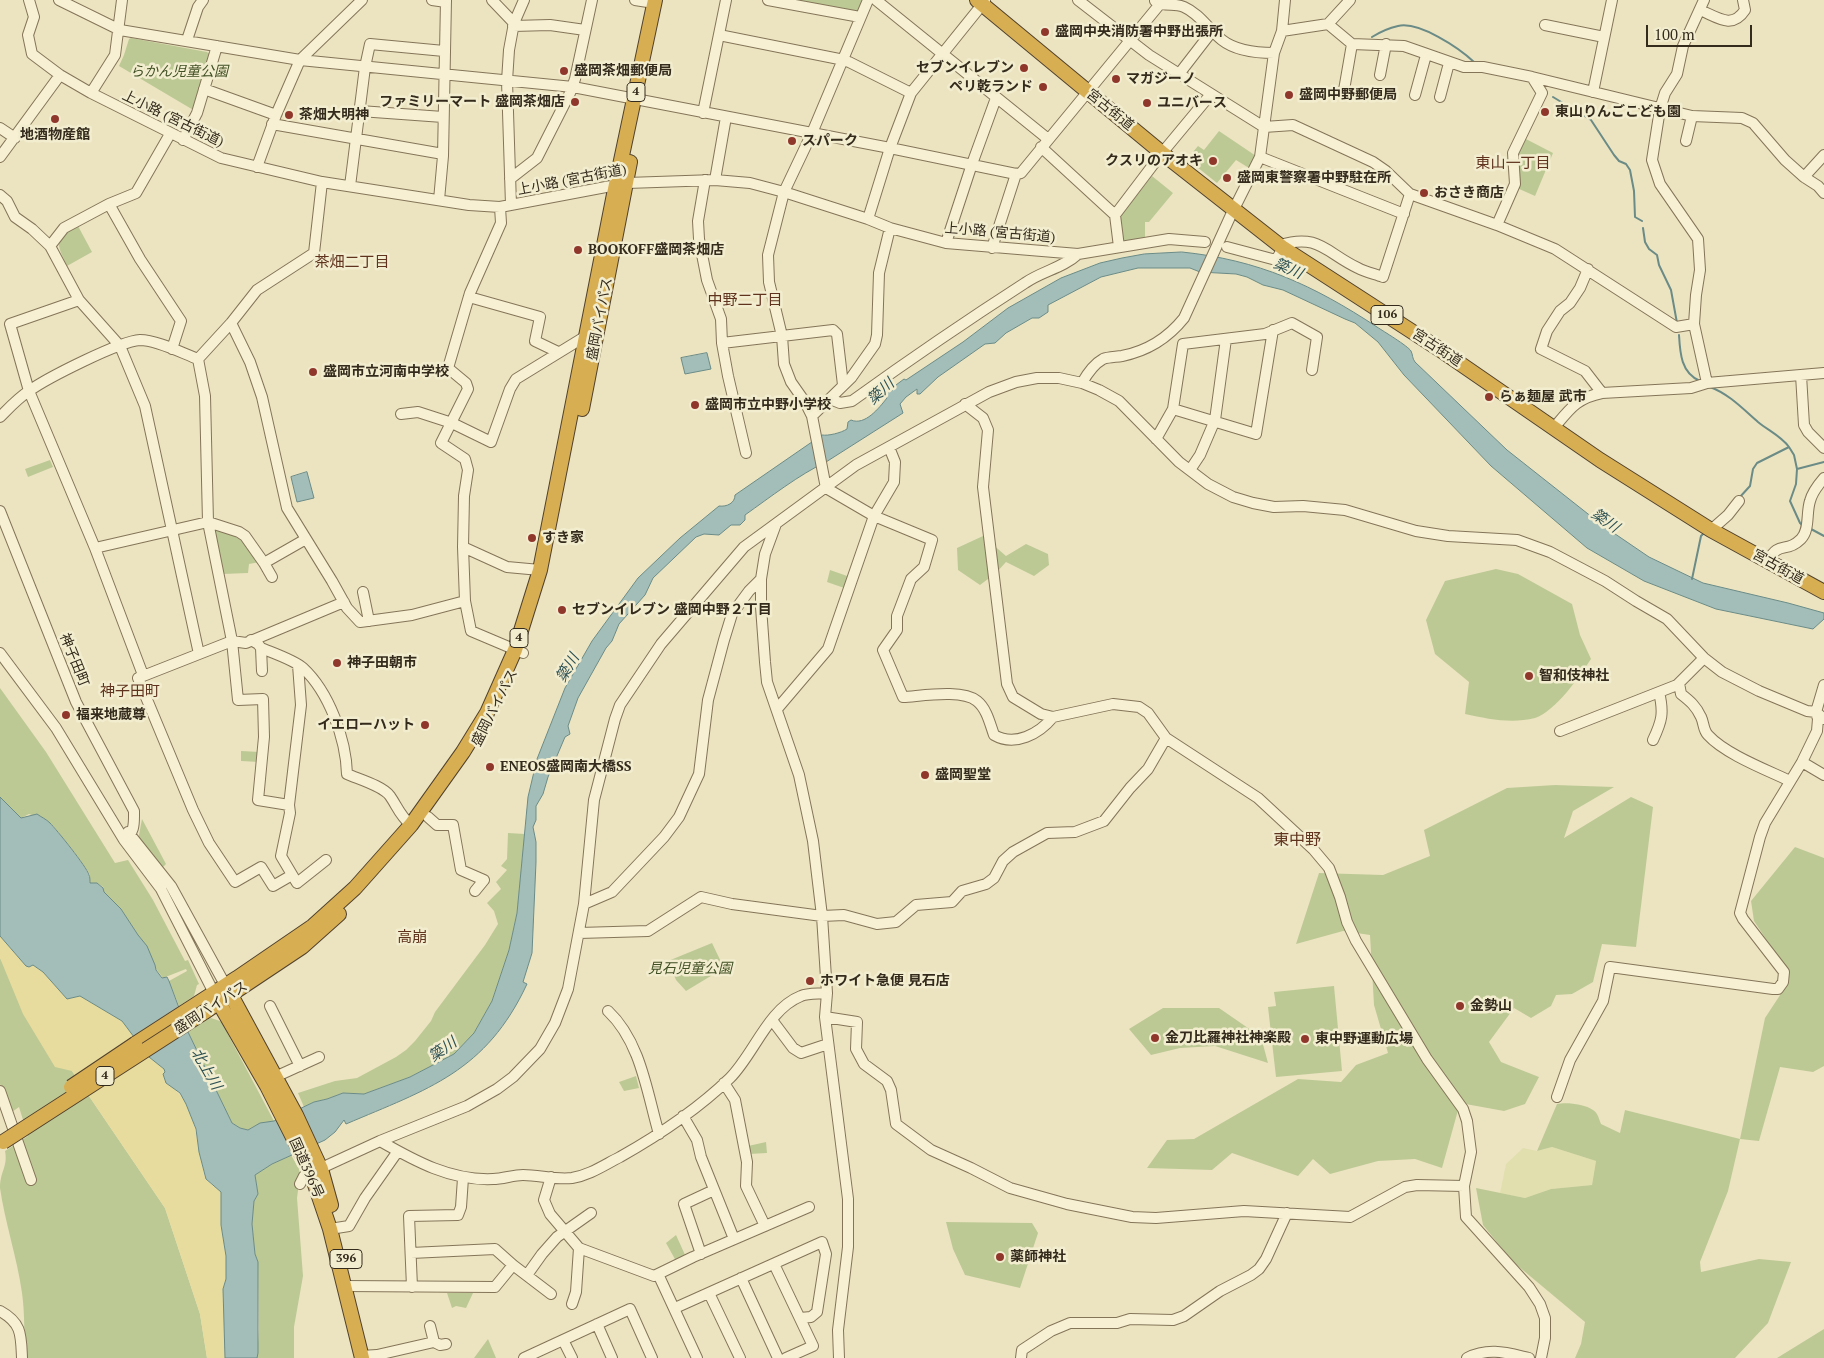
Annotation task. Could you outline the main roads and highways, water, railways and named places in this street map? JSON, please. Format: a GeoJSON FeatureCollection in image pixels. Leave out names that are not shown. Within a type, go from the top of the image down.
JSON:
{"type":"FeatureCollection","features":[{"type":"Feature","properties":{"kind":"highway","name":"盛岡バイパス"},"geometry":{"type":"LineString","coordinates":[[1,1140],[222,994],[313,926],[355,888],[411,825],[463,752],[487,713],[519,652],[540,570],[586,336],[639,100],[657,1]]}},
{"type":"Feature","properties":{"kind":"highway","name":"宮古街道"},"geometry":{"type":"LineString","coordinates":[[981,1],[1162,153],[1281,246],[1455,359],[1553,429],[1711,530],[1824,592]]}},
{"type":"Feature","properties":{"kind":"highway","name":"盛岡バイパス"},"geometry":{"type":"LineString","coordinates":[[222,994],[272,968],[323,930],[370,886],[418,831],[464,767],[495,716],[550,572],[621,183]]}},
{"type":"Feature","properties":{"kind":"highway","name":"国道396号"},"geometry":{"type":"LineString","coordinates":[[222,994],[273,1081],[314,1167],[333,1228],[348,1286],[364,1334],[366,1357]]}},
{"type":"Feature","properties":{"kind":"water"},"geometry":{"type":"Polygon","coordinates":[[[1182,252],[1236,261],[1284,277],[1330,299],[1390,335],[1411,351],[1415,362],[1507,450],[1602,525],[1649,557],[1703,583],[1824,613],[1824,619],[1813,629],[1716,609],[1644,581],[1587,548],[1491,466],[1404,375],[1378,342],[1355,323],[1283,290],[1263,285],[1236,274],[1200,272],[1190,268],[1138,268],[1101,277],[1048,305],[1048,312],[1039,318],[1032,318],[1006,333],[995,343],[985,344],[938,377],[920,394],[917,394],[917,389],[900,404],[903,413],[785,487],[745,515],[745,520],[740,525],[731,525],[719,535],[704,534],[696,537],[653,578],[645,595],[619,624],[612,641],[606,648],[578,698],[568,726],[570,734],[565,737],[543,794],[536,806],[536,820],[533,827],[536,842],[536,862],[532,953],[523,982],[527,984],[511,1014],[493,1038],[473,1058],[452,1074],[428,1088],[376,1112],[346,1124],[344,1120],[335,1132],[325,1140],[272,1164],[255,1175],[258,1194],[254,1201],[252,1224],[255,1254],[258,1262],[258,1353],[257,1358],[225,1358],[223,1289],[226,1279],[226,1256],[221,1225],[221,1192],[206,1179],[199,1152],[196,1129],[186,1104],[180,1093],[166,1083],[163,1074],[165,1072],[164,1069],[149,1057],[122,1021],[80,996],[67,999],[43,972],[33,965],[26,966],[0,936],[0,797],[21,818],[37,814],[47,820],[83,864],[90,883],[97,883],[103,888],[104,892],[121,909],[147,946],[156,970],[162,978],[167,977],[188,1032],[232,1123],[248,1130],[260,1123],[274,1121],[314,1102],[343,1093],[364,1094],[410,1077],[454,1054],[474,1033],[492,1001],[509,950],[517,913],[528,797],[537,759],[565,688],[592,641],[638,578],[680,538],[719,506],[730,504],[734,500],[735,495],[822,435],[838,433],[847,429],[848,422],[851,420],[861,420],[871,415],[887,398],[886,394],[896,388],[896,385],[963,342],[1008,308],[1061,278],[1100,263],[1144,254],[1182,252]]]}},
{"type":"Feature","properties":{"kind":"water"},"geometry":{"type":"Polygon","coordinates":[[[707,353],[711,369],[685,374],[681,358],[707,353]]]}},
{"type":"Feature","properties":{"kind":"water"},"geometry":{"type":"Polygon","coordinates":[[[307,472],[314,498],[297,502],[291,477],[307,472]]]}},
{"type":"Feature","properties":{"kind":"waterway"},"geometry":{"type":"LineString","coordinates":[[1372,37],[1398,26],[1417,28],[1449,43],[1474,62]]}},
{"type":"Feature","properties":{"kind":"waterway"},"geometry":{"type":"LineString","coordinates":[[1553,97],[1591,120],[1614,155],[1619,161],[1626,164],[1630,170],[1634,191],[1635,217],[1642,221]]}},
{"type":"Feature","properties":{"kind":"waterway"},"geometry":{"type":"LineString","coordinates":[[1643,228],[1645,242],[1649,249],[1657,255],[1659,265],[1671,290],[1677,323]]}},
{"type":"Feature","properties":{"kind":"waterway"},"geometry":{"type":"LineString","coordinates":[[1679,335],[1681,355],[1685,368],[1700,381]]}},
{"type":"Feature","properties":{"kind":"waterway"},"geometry":{"type":"LineString","coordinates":[[1710,387],[1730,398],[1789,447]]}},
{"type":"Feature","properties":{"kind":"waterway"},"geometry":{"type":"LineString","coordinates":[[1739,498],[1750,486],[1753,469],[1757,463],[1789,447],[1794,455],[1797,469],[1824,462]]}},
{"type":"Feature","properties":{"kind":"waterway"},"geometry":{"type":"LineString","coordinates":[[1797,469],[1796,484],[1790,501],[1802,525]]}},
{"type":"Feature","properties":{"kind":"waterway"},"geometry":{"type":"LineString","coordinates":[[1811,529],[1824,536]]}},
{"type":"Feature","properties":{"kind":"waterway"},"geometry":{"type":"LineString","coordinates":[[1692,579],[1701,536],[1704,533]]}},
{"type":"Feature","properties":{"kind":"place","name":"盛岡中央消防署中野出張所"},"geometry":{"type":"Point","coordinates":[1045,32]}},
{"type":"Feature","properties":{"kind":"place","name":"セブンイレブン"},"geometry":{"type":"Point","coordinates":[1024,68]}},
{"type":"Feature","properties":{"kind":"place","name":"盛岡茶畑郵便局"},"geometry":{"type":"Point","coordinates":[564,71]}},
{"type":"Feature","properties":{"kind":"place","name":"マガジーノ"},"geometry":{"type":"Point","coordinates":[1116,79]}},
{"type":"Feature","properties":{"kind":"place","name":"ペリ乾ランド"},"geometry":{"type":"Point","coordinates":[1043,87]}},
{"type":"Feature","properties":{"kind":"place","name":"盛岡中野郵便局"},"geometry":{"type":"Point","coordinates":[1289,95]}},
{"type":"Feature","properties":{"kind":"place","name":"ファミリーマート 盛岡茶畑店"},"geometry":{"type":"Point","coordinates":[575,102]}},
{"type":"Feature","properties":{"kind":"place","name":"ユニバース"},"geometry":{"type":"Point","coordinates":[1147,103]}},
{"type":"Feature","properties":{"kind":"place","name":"東山りんごこども園"},"geometry":{"type":"Point","coordinates":[1545,112]}},
{"type":"Feature","properties":{"kind":"place","name":"茶畑大明神"},"geometry":{"type":"Point","coordinates":[289,115]}},
{"type":"Feature","properties":{"kind":"place","name":"地酒物産館"},"geometry":{"type":"Point","coordinates":[55,119]}},
{"type":"Feature","properties":{"kind":"place","name":"スパーク"},"geometry":{"type":"Point","coordinates":[792,141]}},
{"type":"Feature","properties":{"kind":"place","name":"クスリのアオキ"},"geometry":{"type":"Point","coordinates":[1213,161]}},
{"type":"Feature","properties":{"kind":"place","name":"盛岡東警察署中野駐在所"},"geometry":{"type":"Point","coordinates":[1227,178]}},
{"type":"Feature","properties":{"kind":"place","name":"おさき商店"},"geometry":{"type":"Point","coordinates":[1424,193]}},
{"type":"Feature","properties":{"kind":"place","name":"BOOKOFF盛岡茶畑店"},"geometry":{"type":"Point","coordinates":[578,250]}},
{"type":"Feature","properties":{"kind":"place","name":"盛岡市立河南中学校"},"geometry":{"type":"Point","coordinates":[313,372]}},
{"type":"Feature","properties":{"kind":"place","name":"らぁ麺屋 武市"},"geometry":{"type":"Point","coordinates":[1489,397]}},
{"type":"Feature","properties":{"kind":"place","name":"盛岡市立中野小学校"},"geometry":{"type":"Point","coordinates":[695,405]}},
{"type":"Feature","properties":{"kind":"place","name":"すき家"},"geometry":{"type":"Point","coordinates":[532,538]}},
{"type":"Feature","properties":{"kind":"place","name":"セブンイレブン 盛岡中野２丁目"},"geometry":{"type":"Point","coordinates":[562,610]}},
{"type":"Feature","properties":{"kind":"place","name":"神子田朝市"},"geometry":{"type":"Point","coordinates":[337,663]}},
{"type":"Feature","properties":{"kind":"place","name":"智和伎神社"},"geometry":{"type":"Point","coordinates":[1529,676]}},
{"type":"Feature","properties":{"kind":"place","name":"福来地蔵尊"},"geometry":{"type":"Point","coordinates":[66,715]}},
{"type":"Feature","properties":{"kind":"place","name":"イエローハット"},"geometry":{"type":"Point","coordinates":[425,725]}},
{"type":"Feature","properties":{"kind":"place","name":"ENEOS盛岡南大橋SS"},"geometry":{"type":"Point","coordinates":[490,767]}},
{"type":"Feature","properties":{"kind":"place","name":"盛岡聖堂"},"geometry":{"type":"Point","coordinates":[925,775]}},
{"type":"Feature","properties":{"kind":"place","name":"ホワイト急便 見石店"},"geometry":{"type":"Point","coordinates":[810,981]}},
{"type":"Feature","properties":{"kind":"place","name":"金勢山"},"geometry":{"type":"Point","coordinates":[1460,1006]}},
{"type":"Feature","properties":{"kind":"place","name":"金刀比羅神社神楽殿"},"geometry":{"type":"Point","coordinates":[1155,1038]}},
{"type":"Feature","properties":{"kind":"place","name":"東中野運動広場"},"geometry":{"type":"Point","coordinates":[1305,1039]}},
{"type":"Feature","properties":{"kind":"place","name":"薬師神社"},"geometry":{"type":"Point","coordinates":[1000,1257]}},
{"type":"Feature","properties":{"kind":"district","name":"東山一丁目"},"geometry":{"type":"Point","coordinates":[1513,164]}},
{"type":"Feature","properties":{"kind":"district","name":"茶畑二丁目"},"geometry":{"type":"Point","coordinates":[352,263]}},
{"type":"Feature","properties":{"kind":"district","name":"中野二丁目"},"geometry":{"type":"Point","coordinates":[745,301]}},
{"type":"Feature","properties":{"kind":"district","name":"神子田町"},"geometry":{"type":"Point","coordinates":[130,692]}},
{"type":"Feature","properties":{"kind":"district","name":"東中野"},"geometry":{"type":"Point","coordinates":[1297,840]}},
{"type":"Feature","properties":{"kind":"district","name":"高崩"},"geometry":{"type":"Point","coordinates":[412,938]}},
{"type":"Feature","properties":{"kind":"park label","name":"らかん児童公園"},"geometry":{"type":"Point","coordinates":[179,72]}},
{"type":"Feature","properties":{"kind":"park label","name":"見石児童公園"},"geometry":{"type":"Point","coordinates":[690,969]}},
{"type":"Feature","properties":{"kind":"water label","name":"簗川"},"geometry":{"type":"Point","coordinates":[1288,269]}},
{"type":"Feature","properties":{"kind":"water label","name":"簗川"},"geometry":{"type":"Point","coordinates":[881,392]}},
{"type":"Feature","properties":{"kind":"water label","name":"簗川"},"geometry":{"type":"Point","coordinates":[1605,521]}},
{"type":"Feature","properties":{"kind":"water label","name":"簗川"},"geometry":{"type":"Point","coordinates":[568,668]}},
{"type":"Feature","properties":{"kind":"water label","name":"簗川"},"geometry":{"type":"Point","coordinates":[443,1050]}},
{"type":"Feature","properties":{"kind":"water label","name":"北上川"},"geometry":{"type":"Point","coordinates":[206,1069]}}]}
